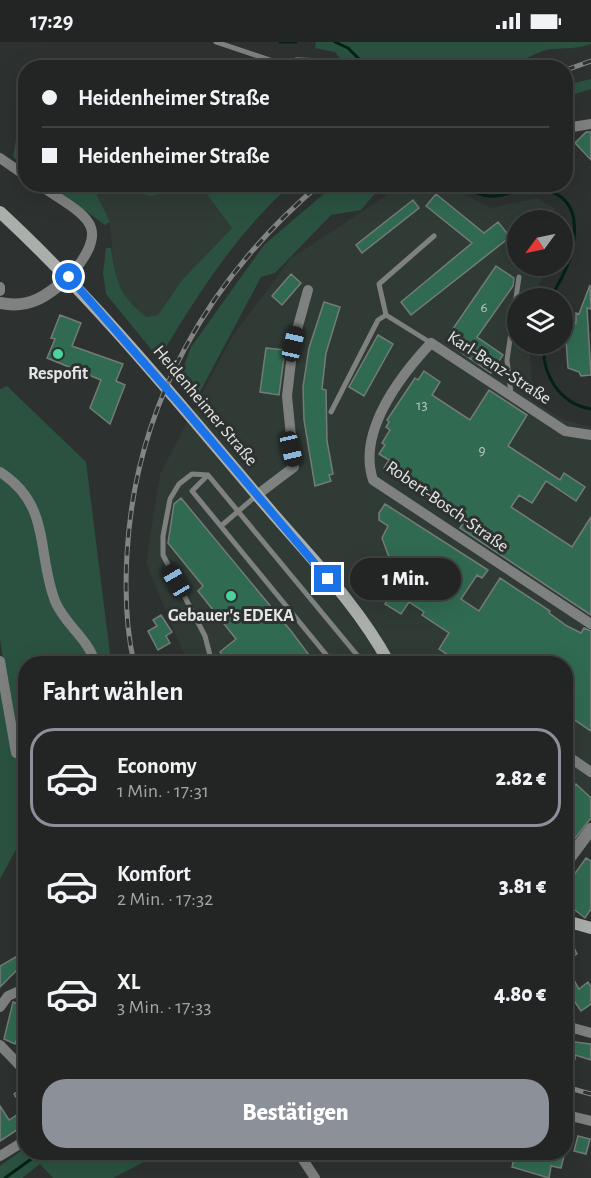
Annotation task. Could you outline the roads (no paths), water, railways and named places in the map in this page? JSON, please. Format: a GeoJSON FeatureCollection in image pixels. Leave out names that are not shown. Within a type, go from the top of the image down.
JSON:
{"type":"FeatureCollection","features":[{"type":"Feature","properties":{"kind":"main road","name":"Heidenheimer Straße"},"geometry":{"type":"LineString","coordinates":[[0,212],[69,277],[349,604],[384,656]]}},
{"type":"Feature","properties":{"kind":"street"},"geometry":{"type":"LineString","coordinates":[[573,127],[591,124]]}},
{"type":"Feature","properties":{"kind":"street"},"geometry":{"type":"LineString","coordinates":[[0,158],[18,170]]}},
{"type":"Feature","properties":{"kind":"street"},"geometry":{"type":"LineString","coordinates":[[0,303],[11,305],[38,302],[69,277],[94,241],[92,227],[84,216],[50,192]]}},
{"type":"Feature","properties":{"kind":"street","name":"Heidenheimer Straße"},"geometry":{"type":"LineString","coordinates":[[256,495],[294,467],[287,396],[293,344],[308,290]]}},
{"type":"Feature","properties":{"kind":"street","name":"Karl-Benz-Straße"},"geometry":{"type":"LineString","coordinates":[[401,378],[431,343],[565,431],[591,435]]}},
{"type":"Feature","properties":{"kind":"street","name":"Robert-Bosch-Straße"},"geometry":{"type":"LineString","coordinates":[[401,378],[386,400],[370,447],[370,472],[373,480],[591,624]]}},
{"type":"Feature","properties":{"kind":"street"},"geometry":{"type":"LineString","coordinates":[[0,472],[25,492],[39,526],[56,603],[93,656]]}},
{"type":"Feature","properties":{"kind":"street"},"geometry":{"type":"LineString","coordinates":[[0,661],[16,753]]}},
{"type":"Feature","properties":{"kind":"street"},"geometry":{"type":"LineString","coordinates":[[573,760],[591,772]]}},
{"type":"Feature","properties":{"kind":"street"},"geometry":{"type":"LineString","coordinates":[[573,854],[591,830]]}},
{"type":"Feature","properties":{"kind":"street"},"geometry":{"type":"LineString","coordinates":[[0,1006],[8,996],[18,992]]}},
{"type":"Feature","properties":{"kind":"street"},"geometry":{"type":"LineString","coordinates":[[573,1028],[591,1033]]}},
{"type":"Feature","properties":{"kind":"street"},"geometry":{"type":"LineString","coordinates":[[0,1045],[18,1065]]}},
{"type":"Feature","properties":{"kind":"street"},"geometry":{"type":"LineString","coordinates":[[575,1117],[591,1122]]}},
{"type":"Feature","properties":{"kind":"street"},"geometry":{"type":"LineString","coordinates":[[0,1156],[18,1145]]}},
{"type":"Feature","properties":{"kind":"street"},"geometry":{"type":"LineString","coordinates":[[303,1160],[315,1178]]}},
{"type":"Feature","properties":{"kind":"lane"},"geometry":{"type":"LineString","coordinates":[[216,42],[270,60]]}},
{"type":"Feature","properties":{"kind":"lane"},"geometry":{"type":"LineString","coordinates":[[431,343],[386,315],[379,284],[434,236]]}},
{"type":"Feature","properties":{"kind":"lane"},"geometry":{"type":"LineString","coordinates":[[511,396],[507,360],[519,277]]}},
{"type":"Feature","properties":{"kind":"lane"},"geometry":{"type":"LineString","coordinates":[[331,412],[378,320],[386,315]]}},
{"type":"Feature","properties":{"kind":"lane"},"geometry":{"type":"LineString","coordinates":[[210,656],[205,636],[163,555],[163,536],[170,498],[179,484],[192,474],[208,475],[358,656]]}},
{"type":"Feature","properties":{"kind":"lane"},"geometry":{"type":"LineString","coordinates":[[208,475],[192,490],[327,656]]}},
{"type":"Feature","properties":{"kind":"lane"},"geometry":{"type":"LineString","coordinates":[[221,526],[256,495]]}},
{"type":"Feature","properties":{"kind":"waterway"},"geometry":{"type":"LineString","coordinates":[[280,42],[296,42]]}},
{"type":"Feature","properties":{"kind":"waterway"},"geometry":{"type":"LineString","coordinates":[[335,42],[348,48],[360,60]]}},
{"type":"Feature","properties":{"kind":"waterway"},"geometry":{"type":"LineString","coordinates":[[475,192],[487,196],[515,192]]}},
{"type":"Feature","properties":{"kind":"waterway"},"geometry":{"type":"LineString","coordinates":[[551,192],[567,203],[574,221],[572,252],[556,288]]}},
{"type":"Feature","properties":{"kind":"waterway"},"geometry":{"type":"LineString","coordinates":[[544,354],[549,376],[555,386],[570,401],[591,409]]}},
{"type":"Feature","properties":{"kind":"waterway"},"geometry":{"type":"LineString","coordinates":[[5,1178],[30,1160]]}},
{"type":"Feature","properties":{"kind":"railway"},"geometry":{"type":"LineString","coordinates":[[573,67],[591,61]]}},
{"type":"Feature","properties":{"kind":"railway"},"geometry":{"type":"LineString","coordinates":[[133,656],[129,637],[126,581],[133,500],[145,447],[162,397],[185,349],[212,304],[244,261],[280,221],[311,192]]}},
{"type":"Feature","properties":{"kind":"railway"},"geometry":{"type":"LineString","coordinates":[[573,1089],[591,1094]]}},
{"type":"Feature","properties":{"kind":"place","name":"Respofit"},"geometry":{"type":"Point","coordinates":[58,354]}},
{"type":"Feature","properties":{"kind":"place","name":"Gebauer's EDEKA"},"geometry":{"type":"Point","coordinates":[231,596]}}]}
